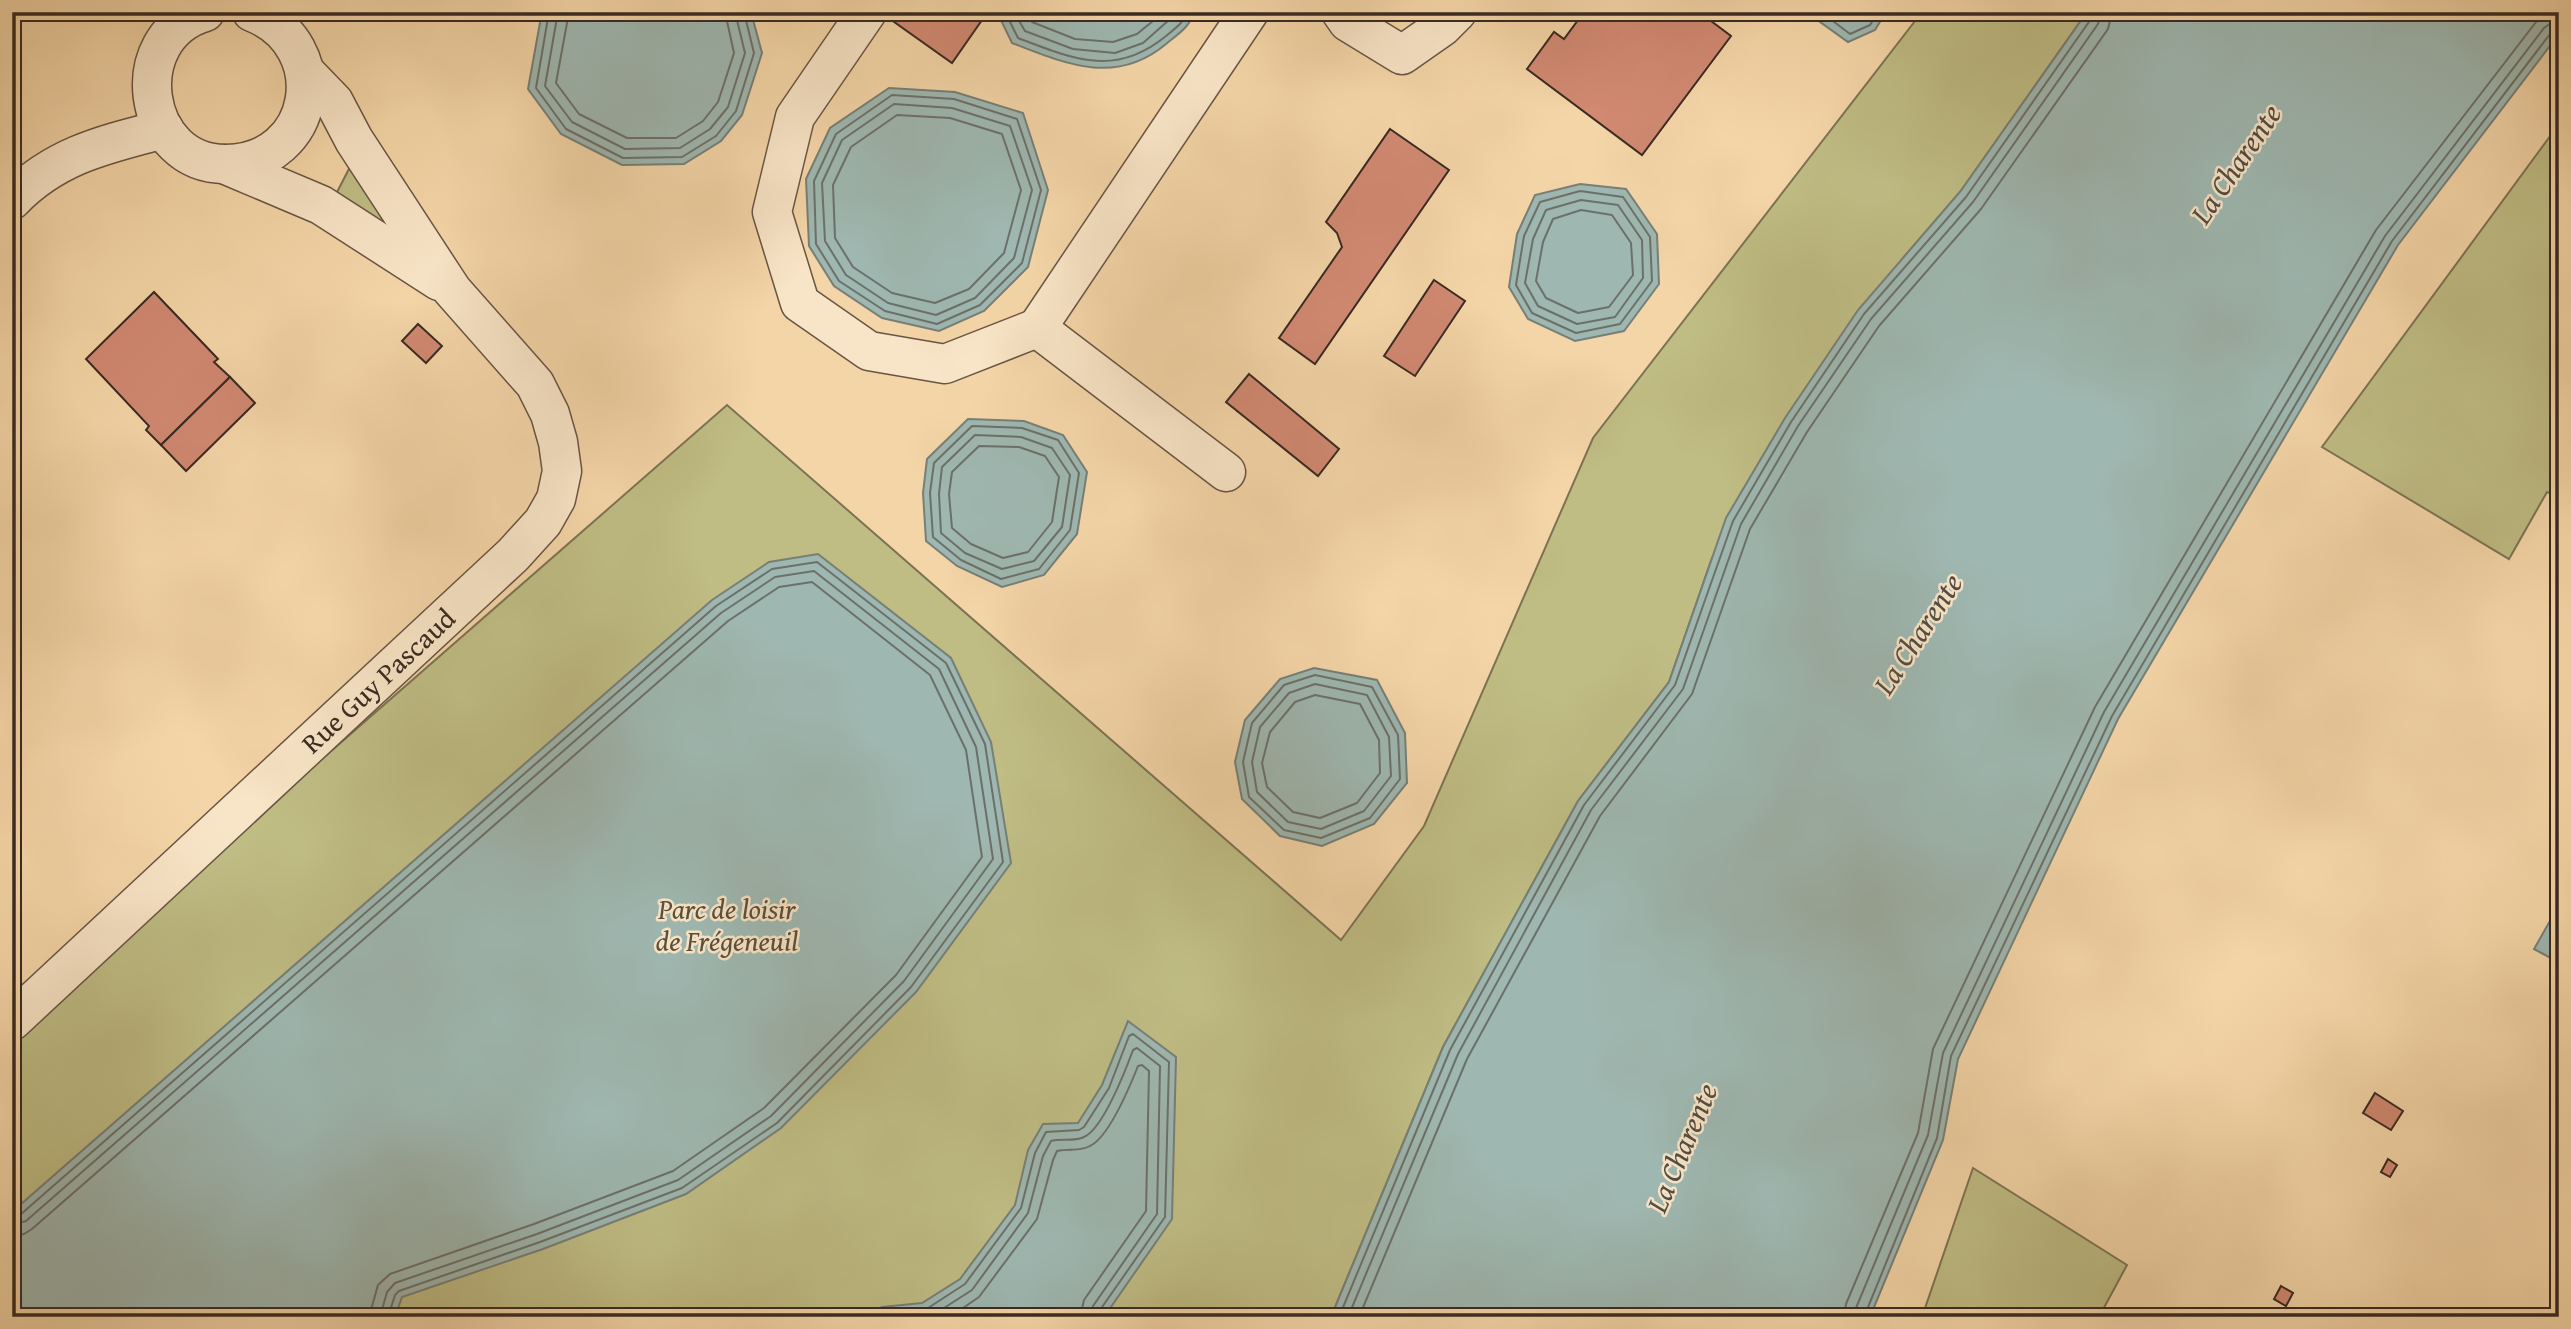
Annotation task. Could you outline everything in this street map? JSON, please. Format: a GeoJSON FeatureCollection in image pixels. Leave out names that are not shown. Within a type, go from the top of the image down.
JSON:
{"type":"FeatureCollection","features":[{"type":"Feature","properties":{"kind":"street","name":"Rue Guy Pascaud"},"geometry":{"type":"LineString","coordinates":[[12,1021],[513,555],[543,522],[556,499],[562,471],[558,442],[550,414],[535,384],[452,290],[354,140],[334,102],[302,62],[286,32],[268,18],[253,12]]}},
{"type":"Feature","properties":{"kind":"street"},"geometry":{"type":"LineString","coordinates":[[224,164],[248,162],[270,153],[289,137],[300,117],[307,95],[302,62],[302,12]]}},
{"type":"Feature","properties":{"kind":"street"},"geometry":{"type":"LineString","coordinates":[[867,12],[795,117],[772,212],[800,303],[869,351],[945,364],[1037,328],[1249,12]]}},
{"type":"Feature","properties":{"kind":"street"},"geometry":{"type":"LineString","coordinates":[[1341,12],[1348,22],[1402,55],[1442,27],[1457,12]]}},
{"type":"Feature","properties":{"kind":"street"},"geometry":{"type":"LineString","coordinates":[[12,200],[27,185],[59,163],[93,148],[164,129],[154,110],[150,88],[153,66],[180,18]]}},
{"type":"Feature","properties":{"kind":"street","name":"Rue Guy Pascaud"},"geometry":{"type":"LineString","coordinates":[[164,129],[179,147],[201,159],[224,164],[321,205],[452,290]]}},
{"type":"Feature","properties":{"kind":"street"},"geometry":{"type":"LineString","coordinates":[[1037,328],[1226,472]]}},
{"type":"Feature","properties":{"kind":"green space","name":"Parc de loisir de Frégeneuil"},"geometry":{"type":"Polygon","coordinates":[[[1922,12],[2087,12],[1960,192],[1903,258],[1712,558],[1669,682],[1578,801],[1443,1047],[1331,1317],[12,1317],[12,1030],[727,405],[1341,940],[1424,826],[1593,438],[1922,12]]]}},
{"type":"Feature","properties":{"kind":"green space"},"geometry":{"type":"Polygon","coordinates":[[[2559,124],[2559,497],[2547,492],[2509,559],[2322,447],[2559,124]]]}},
{"type":"Feature","properties":{"kind":"green space"},"geometry":{"type":"Polygon","coordinates":[[[351,165],[405,242],[334,198],[351,165]]]}},
{"type":"Feature","properties":{"kind":"green space"},"geometry":{"type":"Polygon","coordinates":[[[1973,1168],[2127,1265],[2099,1317],[1922,1317],[1973,1168]]]}},
{"type":"Feature","properties":{"kind":"water"},"geometry":{"type":"Polygon","coordinates":[[[544,12],[751,12],[762,53],[742,115],[721,141],[684,164],[622,165],[561,134],[528,89],[544,12]]]}},
{"type":"Feature","properties":{"kind":"water"},"geometry":{"type":"Polygon","coordinates":[[[997,12],[1194,12],[1183,30],[1147,57],[1128,65],[1110,68],[1071,64],[1012,43],[997,12]]]}},
{"type":"Feature","properties":{"kind":"water"},"geometry":{"type":"Polygon","coordinates":[[[1813,12],[1886,12],[1875,30],[1848,42],[1816,19],[1813,12]]]}},
{"type":"Feature","properties":{"kind":"water","name":"La Charente"},"geometry":{"type":"Polygon","coordinates":[[[2087,12],[2559,12],[2559,34],[2398,245],[2118,719],[1958,1059],[1943,1140],[1870,1317],[1331,1317],[1443,1047],[1578,801],[1669,682],[1726,518],[1785,418],[1858,310],[1960,192],[2087,12]]]}},
{"type":"Feature","properties":{"kind":"water"},"geometry":{"type":"Polygon","coordinates":[[[889,88],[955,92],[1023,113],[1048,190],[1028,267],[984,311],[939,331],[882,318],[834,286],[809,246],[806,179],[830,128],[889,88]]]}},
{"type":"Feature","properties":{"kind":"water"},"geometry":{"type":"Polygon","coordinates":[[[1580,184],[1626,189],[1657,234],[1659,284],[1624,331],[1575,341],[1528,319],[1509,287],[1517,234],[1535,195],[1580,184]]]}},
{"type":"Feature","properties":{"kind":"water"},"geometry":{"type":"Polygon","coordinates":[[[968,419],[1024,421],[1063,435],[1087,472],[1077,534],[1044,575],[1002,587],[957,566],[926,541],[923,493],[927,459],[968,419]]]}},
{"type":"Feature","properties":{"kind":"water"},"geometry":{"type":"Polygon","coordinates":[[[818,554],[951,658],[991,742],[1011,863],[916,992],[781,1128],[686,1194],[543,1249],[402,1297],[395,1317],[12,1317],[12,1212],[712,600],[769,562],[818,554]]]}},
{"type":"Feature","properties":{"kind":"water"},"geometry":{"type":"Polygon","coordinates":[[[1314,668],[1377,680],[1405,733],[1407,783],[1374,824],[1322,846],[1280,836],[1242,799],[1235,762],[1245,720],[1280,679],[1314,668]]]}},
{"type":"Feature","properties":{"kind":"water"},"geometry":{"type":"Polygon","coordinates":[[[2559,905],[2559,960],[2558,962],[2534,949],[2559,905]]]}},
{"type":"Feature","properties":{"kind":"water"},"geometry":{"type":"Polygon","coordinates":[[[1128,1021],[1176,1057],[1172,1219],[1104,1317],[862,1317],[882,1307],[922,1303],[960,1279],[1015,1205],[1028,1150],[1043,1124],[1078,1123],[1102,1085],[1128,1021]]]}},
{"type":"Feature","properties":{"kind":"building"},"geometry":{"type":"Polygon","coordinates":[[[895,12],[971,12],[982,20],[952,63],[890,19],[895,12]]]}},
{"type":"Feature","properties":{"kind":"building"},"geometry":{"type":"Polygon","coordinates":[[[1584,12],[1699,12],[1731,36],[1642,155],[1527,69],[1554,32],[1564,39],[1584,12]]]}},
{"type":"Feature","properties":{"kind":"building"},"geometry":{"type":"Polygon","coordinates":[[[1390,129],[1449,170],[1315,364],[1279,338],[1342,247],[1337,233],[1326,222],[1390,129]]]}},
{"type":"Feature","properties":{"kind":"building"},"geometry":{"type":"Polygon","coordinates":[[[1434,280],[1465,301],[1415,376],[1384,356],[1434,280]]]}},
{"type":"Feature","properties":{"kind":"building"},"geometry":{"type":"Polygon","coordinates":[[[154,292],[218,359],[214,362],[230,377],[161,445],[146,430],[149,426],[86,359],[154,292]]]}},
{"type":"Feature","properties":{"kind":"building"},"geometry":{"type":"Polygon","coordinates":[[[418,324],[442,346],[426,363],[402,341],[418,324]]]}},
{"type":"Feature","properties":{"kind":"building"},"geometry":{"type":"Polygon","coordinates":[[[1249,374],[1339,449],[1318,476],[1226,402],[1249,374]]]}},
{"type":"Feature","properties":{"kind":"building"},"geometry":{"type":"Polygon","coordinates":[[[230,377],[255,403],[186,471],[161,445],[230,377]]]}},
{"type":"Feature","properties":{"kind":"building"},"geometry":{"type":"Polygon","coordinates":[[[2375,1093],[2403,1111],[2391,1130],[2363,1113],[2375,1093]]]}},
{"type":"Feature","properties":{"kind":"building"},"geometry":{"type":"Polygon","coordinates":[[[2388,1159],[2397,1165],[2390,1177],[2381,1172],[2388,1159]]]}},
{"type":"Feature","properties":{"kind":"building"},"geometry":{"type":"Polygon","coordinates":[[[2281,1286],[2293,1293],[2286,1306],[2274,1299],[2281,1286]]]}}]}
